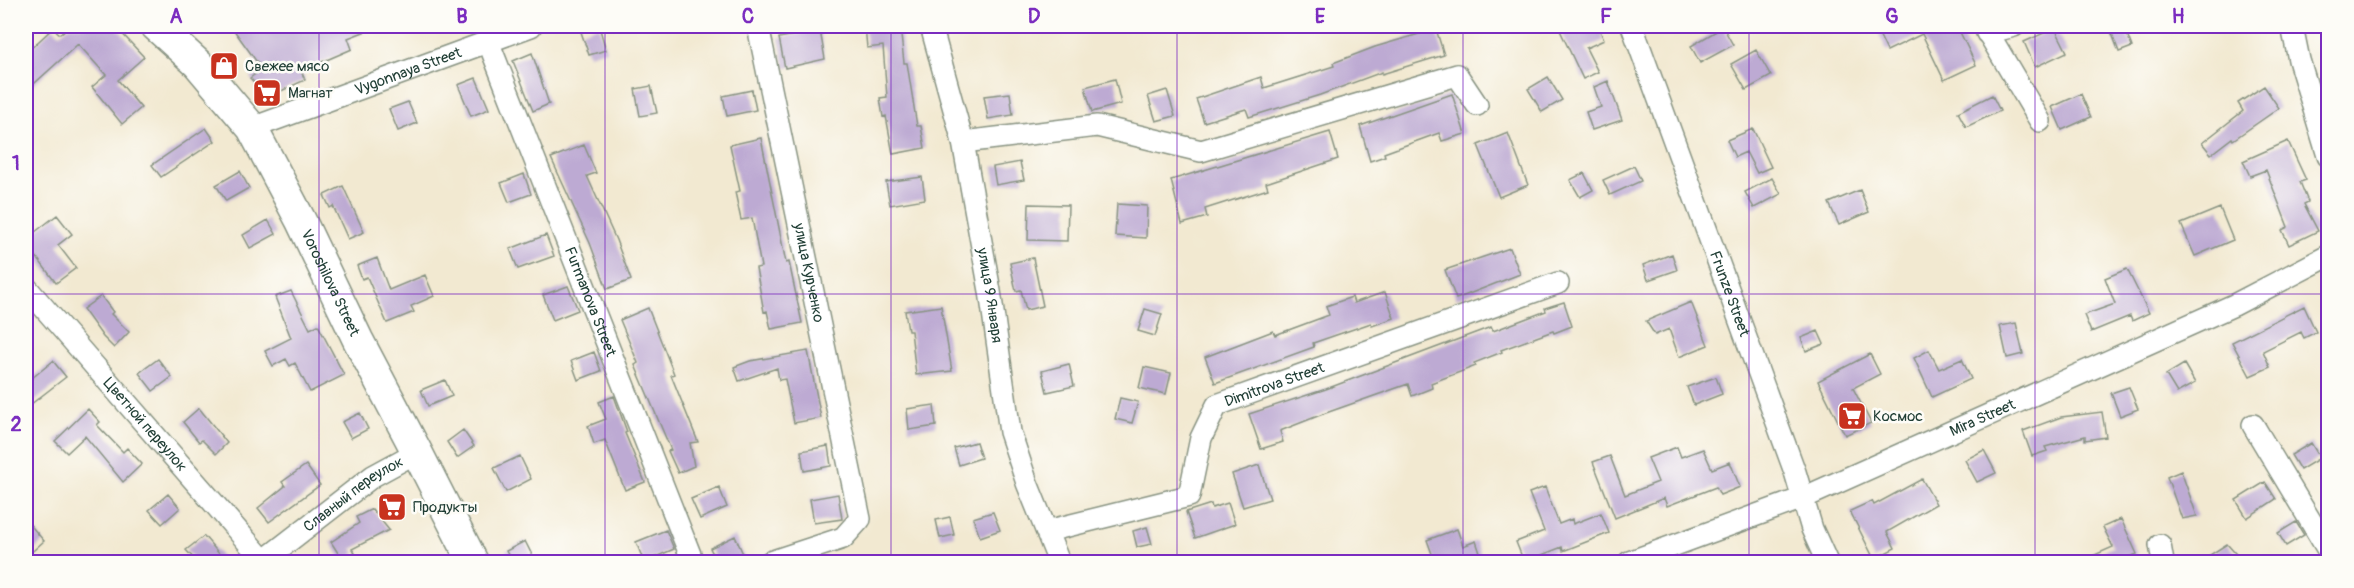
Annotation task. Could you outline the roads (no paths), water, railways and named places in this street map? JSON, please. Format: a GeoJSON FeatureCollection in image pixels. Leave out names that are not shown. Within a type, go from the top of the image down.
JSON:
{"type":"FeatureCollection","features":[{"type":"Feature","properties":{"kind":"main road","name":"Voroshilova Street"},"geometry":{"type":"LineString","coordinates":[[156,26],[198,64],[252,129],[301,221],[358,340],[473,562]]}},
{"type":"Feature","properties":{"kind":"street","name":"Vygonnaya Street"},"geometry":{"type":"LineString","coordinates":[[252,129],[531,26]]}},
{"type":"Feature","properties":{"kind":"street","name":"улица Курченко"},"geometry":{"type":"LineString","coordinates":[[759,26],[860,519],[843,538],[770,562]]}},
{"type":"Feature","properties":{"kind":"street","name":"улица 9 Января"},"geometry":{"type":"LineString","coordinates":[[931,26],[963,142],[990,291],[1010,432],[1027,483],[1059,562]]}},
{"type":"Feature","properties":{"kind":"street","name":"Frunze Street"},"geometry":{"type":"LineString","coordinates":[[1632,26],[1803,498],[1812,529],[1827,562]]}},
{"type":"Feature","properties":{"kind":"street"},"geometry":{"type":"LineString","coordinates":[[2014,26],[1985,29],[2040,121]]}},
{"type":"Feature","properties":{"kind":"street"},"geometry":{"type":"LineString","coordinates":[[2292,26],[2299,60],[2328,156]]}},
{"type":"Feature","properties":{"kind":"street","name":"Furmanova Street"},"geometry":{"type":"LineString","coordinates":[[488,41],[693,562]]}},
{"type":"Feature","properties":{"kind":"street"},"geometry":{"type":"LineString","coordinates":[[963,142],[1096,126],[1201,151],[1457,75],[1477,105]]}},
{"type":"Feature","properties":{"kind":"street","name":"Mira Street"},"geometry":{"type":"LineString","coordinates":[[1629,562],[1803,498],[2234,305],[2328,256]]}},
{"type":"Feature","properties":{"kind":"street","name":"Dimitrova Street"},"geometry":{"type":"LineString","coordinates":[[1047,531],[1189,496],[1201,438],[1217,405],[1558,283]]}},
{"type":"Feature","properties":{"kind":"street","name":"Цветной переулок"},"geometry":{"type":"LineString","coordinates":[[26,287],[263,562]]}},
{"type":"Feature","properties":{"kind":"street"},"geometry":{"type":"LineString","coordinates":[[2253,425],[2328,550]]}},
{"type":"Feature","properties":{"kind":"street","name":"Славный переулок"},"geometry":{"type":"LineString","coordinates":[[263,562],[374,476],[417,452]]}},
{"type":"Feature","properties":{"kind":"place","name":"Свежее мясо"},"geometry":{"type":"Point","coordinates":[224,66]}},
{"type":"Feature","properties":{"kind":"place","name":"Магнат"},"geometry":{"type":"Point","coordinates":[267,93]}},
{"type":"Feature","properties":{"kind":"place","name":"Космос"},"geometry":{"type":"Point","coordinates":[1852,416]}},
{"type":"Feature","properties":{"kind":"place","name":"Продукты"},"geometry":{"type":"Point","coordinates":[392,507]}}]}
